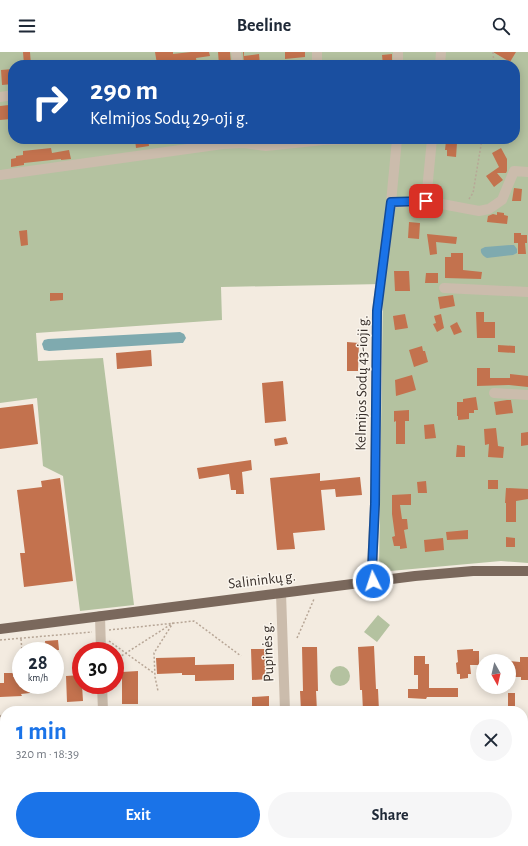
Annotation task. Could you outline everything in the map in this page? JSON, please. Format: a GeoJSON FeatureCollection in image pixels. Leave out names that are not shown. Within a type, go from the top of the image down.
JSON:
{"type":"FeatureCollection","features":[{"type":"Feature","properties":{"kind":"main road","name":"Salininkų g."},"geometry":{"type":"LineString","coordinates":[[0,629],[415,576],[473,571],[528,571]]}},
{"type":"Feature","properties":{"kind":"street"},"geometry":{"type":"LineString","coordinates":[[0,175],[223,144]]}},
{"type":"Feature","properties":{"kind":"street"},"geometry":{"type":"LineString","coordinates":[[257,144],[266,146],[285,144]]}},
{"type":"Feature","properties":{"kind":"street","name":"Kelmijos Sodų 43-ioji g."},"geometry":{"type":"LineString","coordinates":[[373,581],[377,311],[391,202],[397,144]]}},
{"type":"Feature","properties":{"kind":"street"},"geometry":{"type":"LineString","coordinates":[[426,201],[432,144]]}},
{"type":"Feature","properties":{"kind":"street"},"geometry":{"type":"LineString","coordinates":[[391,202],[426,201],[479,211],[489,209],[502,200],[514,171],[528,172]]}},
{"type":"Feature","properties":{"kind":"street"},"geometry":{"type":"LineString","coordinates":[[444,288],[528,292]]}},
{"type":"Feature","properties":{"kind":"street"},"geometry":{"type":"LineString","coordinates":[[494,393],[528,395]]}},
{"type":"Feature","properties":{"kind":"street","name":"Pupinės g."},"geometry":{"type":"LineString","coordinates":[[281,593],[285,706]]}},
{"type":"Feature","properties":{"kind":"street"},"geometry":{"type":"LineString","coordinates":[[100,616],[101,642]]}},
{"type":"Feature","properties":{"kind":"street"},"geometry":{"type":"LineString","coordinates":[[102,694],[103,706]]}},
{"type":"Feature","properties":{"kind":"path"},"geometry":{"type":"LineString","coordinates":[[464,208],[467,200],[471,197],[473,192],[481,144]]}},
{"type":"Feature","properties":{"kind":"path"},"geometry":{"type":"LineString","coordinates":[[297,638],[315,596],[322,588]]}},
{"type":"Feature","properties":{"kind":"path"},"geometry":{"type":"LineString","coordinates":[[0,640],[101,633],[194,620],[241,656]]}},
{"type":"Feature","properties":{"kind":"path"},"geometry":{"type":"LineString","coordinates":[[126,653],[173,623]]}},
{"type":"Feature","properties":{"kind":"path"},"geometry":{"type":"LineString","coordinates":[[158,691],[155,674],[154,653],[173,623]]}},
{"type":"Feature","properties":{"kind":"path"},"geometry":{"type":"LineString","coordinates":[[101,633],[155,674]]}},
{"type":"Feature","properties":{"kind":"green space"},"geometry":{"type":"Polygon","coordinates":[[[0,52],[528,52],[528,563],[501,561],[379,572],[383,284],[221,287],[222,320],[36,333],[38,361],[103,358],[134,605],[80,611],[63,476],[43,466],[37,398],[0,403],[0,52]]]}},
{"type":"Feature","properties":{"kind":"green space"},"geometry":{"type":"Polygon","coordinates":[[[378,615],[390,625],[377,642],[364,632],[378,615]]]}},
{"type":"Feature","properties":{"kind":"green space"},"geometry":{"type":"Polygon","coordinates":[[[340,666],[347,669],[350,676],[347,683],[340,686],[333,683],[330,676],[333,669],[340,666]]]}},
{"type":"Feature","properties":{"kind":"water"},"geometry":{"type":"Polygon","coordinates":[[[514,245],[517,249],[517,253],[513,255],[487,258],[481,252],[481,249],[485,247],[514,245]]]}},
{"type":"Feature","properties":{"kind":"water"},"geometry":{"type":"Polygon","coordinates":[[[180,332],[184,334],[186,338],[183,343],[49,351],[44,350],[42,344],[44,340],[48,339],[180,332]]]}},
{"type":"Feature","properties":{"kind":"building"},"geometry":{"type":"Polygon","coordinates":[[[23,52],[30,52],[31,60],[24,60],[23,52]]]}},
{"type":"Feature","properties":{"kind":"building"},"geometry":{"type":"Polygon","coordinates":[[[155,52],[173,52],[173,54],[209,52],[210,56],[196,58],[196,60],[156,60],[155,52]]]}},
{"type":"Feature","properties":{"kind":"building"},"geometry":{"type":"Polygon","coordinates":[[[218,52],[230,52],[231,60],[219,60],[218,52]]]}},
{"type":"Feature","properties":{"kind":"building"},"geometry":{"type":"Polygon","coordinates":[[[243,52],[244,56],[259,54],[260,60],[244,60],[243,52]]]}},
{"type":"Feature","properties":{"kind":"building"},"geometry":{"type":"Polygon","coordinates":[[[285,52],[305,52],[305,57],[285,59],[285,52]]]}},
{"type":"Feature","properties":{"kind":"building"},"geometry":{"type":"Polygon","coordinates":[[[493,52],[516,52],[511,60],[507,60],[493,52]]]}},
{"type":"Feature","properties":{"kind":"building"},"geometry":{"type":"Polygon","coordinates":[[[392,54],[392,60],[382,60],[382,55],[392,54]]]}},
{"type":"Feature","properties":{"kind":"building"},"geometry":{"type":"Polygon","coordinates":[[[8,69],[8,84],[2,85],[1,70],[8,69]]]}},
{"type":"Feature","properties":{"kind":"building"},"geometry":{"type":"Polygon","coordinates":[[[8,105],[8,119],[0,120],[0,106],[8,105]]]}},
{"type":"Feature","properties":{"kind":"building"},"geometry":{"type":"Polygon","coordinates":[[[136,144],[149,144],[149,146],[136,148],[136,144]]]}},
{"type":"Feature","properties":{"kind":"building"},"geometry":{"type":"Polygon","coordinates":[[[446,144],[457,144],[456,157],[447,156],[447,150],[445,150],[446,144]]]}},
{"type":"Feature","properties":{"kind":"building"},"geometry":{"type":"Polygon","coordinates":[[[51,148],[52,153],[69,150],[71,159],[24,163],[24,165],[11,167],[11,159],[16,158],[16,156],[23,155],[23,151],[51,148]]]}},
{"type":"Feature","properties":{"kind":"building"},"geometry":{"type":"Polygon","coordinates":[[[501,148],[507,159],[507,171],[506,173],[497,173],[503,180],[494,187],[486,176],[499,167],[492,153],[501,148]]]}},
{"type":"Feature","properties":{"kind":"building"},"geometry":{"type":"Polygon","coordinates":[[[514,188],[522,189],[521,201],[512,201],[514,188]]]}},
{"type":"Feature","properties":{"kind":"building"},"geometry":{"type":"Polygon","coordinates":[[[497,212],[504,213],[504,215],[508,216],[507,224],[487,222],[488,216],[493,214],[497,215],[497,212]]]}},
{"type":"Feature","properties":{"kind":"building"},"geometry":{"type":"Polygon","coordinates":[[[409,222],[420,223],[419,239],[408,238],[409,222]]]}},
{"type":"Feature","properties":{"kind":"building"},"geometry":{"type":"Polygon","coordinates":[[[27,230],[28,245],[21,246],[19,231],[27,230]]]}},
{"type":"Feature","properties":{"kind":"building"},"geometry":{"type":"Polygon","coordinates":[[[514,233],[527,235],[527,243],[525,243],[526,254],[518,254],[518,243],[514,243],[514,233]]]}},
{"type":"Feature","properties":{"kind":"building"},"geometry":{"type":"Polygon","coordinates":[[[427,234],[457,237],[456,244],[436,242],[437,254],[430,255],[427,234]]]}},
{"type":"Feature","properties":{"kind":"building"},"geometry":{"type":"Polygon","coordinates":[[[451,253],[463,253],[463,270],[482,272],[481,279],[445,278],[445,257],[451,257],[451,253]]]}},
{"type":"Feature","properties":{"kind":"building"},"geometry":{"type":"Polygon","coordinates":[[[394,271],[409,271],[410,291],[395,291],[394,271]]]}},
{"type":"Feature","properties":{"kind":"building"},"geometry":{"type":"Polygon","coordinates":[[[426,273],[438,273],[438,283],[425,283],[426,273]]]}},
{"type":"Feature","properties":{"kind":"building"},"geometry":{"type":"Polygon","coordinates":[[[50,293],[63,293],[63,300],[50,301],[50,293]]]}},
{"type":"Feature","properties":{"kind":"building"},"geometry":{"type":"Polygon","coordinates":[[[453,295],[455,306],[440,309],[438,297],[453,295]]]}},
{"type":"Feature","properties":{"kind":"building"},"geometry":{"type":"Polygon","coordinates":[[[476,312],[484,312],[484,322],[495,322],[495,338],[477,338],[476,312]]]}},
{"type":"Feature","properties":{"kind":"building"},"geometry":{"type":"Polygon","coordinates":[[[405,314],[408,328],[395,330],[393,316],[405,314]]]}},
{"type":"Feature","properties":{"kind":"building"},"geometry":{"type":"Polygon","coordinates":[[[441,314],[444,328],[437,332],[433,324],[436,323],[434,316],[441,314]]]}},
{"type":"Feature","properties":{"kind":"building"},"geometry":{"type":"Polygon","coordinates":[[[457,322],[462,332],[454,335],[450,326],[457,322]]]}},
{"type":"Feature","properties":{"kind":"building"},"geometry":{"type":"Polygon","coordinates":[[[347,342],[359,343],[358,371],[347,371],[347,342]]]}},
{"type":"Feature","properties":{"kind":"building"},"geometry":{"type":"Polygon","coordinates":[[[498,345],[515,346],[515,353],[498,352],[498,345]]]}},
{"type":"Feature","properties":{"kind":"building"},"geometry":{"type":"Polygon","coordinates":[[[422,346],[428,362],[414,367],[409,350],[422,346]]]}},
{"type":"Feature","properties":{"kind":"building"},"geometry":{"type":"Polygon","coordinates":[[[151,350],[152,366],[117,369],[116,353],[151,350]]]}},
{"type":"Feature","properties":{"kind":"building"},"geometry":{"type":"Polygon","coordinates":[[[477,368],[490,368],[490,378],[510,378],[510,374],[528,376],[528,387],[509,385],[477,386],[477,368]]]}},
{"type":"Feature","properties":{"kind":"building"},"geometry":{"type":"Polygon","coordinates":[[[412,375],[416,390],[396,396],[395,380],[412,375]]]}},
{"type":"Feature","properties":{"kind":"building"},"geometry":{"type":"Polygon","coordinates":[[[283,381],[286,421],[265,423],[262,383],[283,381]]]}},
{"type":"Feature","properties":{"kind":"building"},"geometry":{"type":"Polygon","coordinates":[[[476,397],[478,410],[474,410],[474,413],[469,413],[469,419],[458,420],[457,402],[463,402],[463,399],[476,397]]]}},
{"type":"Feature","properties":{"kind":"building"},"geometry":{"type":"Polygon","coordinates":[[[511,400],[513,413],[496,415],[494,402],[511,400]]]}},
{"type":"Feature","properties":{"kind":"building"},"geometry":{"type":"Polygon","coordinates":[[[33,404],[38,444],[0,449],[0,408],[33,404]]]}},
{"type":"Feature","properties":{"kind":"building"},"geometry":{"type":"Polygon","coordinates":[[[409,410],[409,421],[405,421],[405,444],[396,444],[396,421],[394,422],[394,411],[409,410]]]}},
{"type":"Feature","properties":{"kind":"building"},"geometry":{"type":"Polygon","coordinates":[[[434,424],[436,438],[425,439],[424,425],[434,424]]]}},
{"type":"Feature","properties":{"kind":"building"},"geometry":{"type":"Polygon","coordinates":[[[496,428],[498,446],[504,447],[503,458],[488,457],[489,444],[485,445],[484,429],[496,428]]]}},
{"type":"Feature","properties":{"kind":"building"},"geometry":{"type":"Polygon","coordinates":[[[528,432],[528,445],[521,446],[521,433],[528,432]]]}},
{"type":"Feature","properties":{"kind":"building"},"geometry":{"type":"Polygon","coordinates":[[[286,437],[288,444],[275,446],[274,439],[286,437]]]}},
{"type":"Feature","properties":{"kind":"building"},"geometry":{"type":"Polygon","coordinates":[[[457,445],[465,446],[465,457],[456,457],[457,445]]]}},
{"type":"Feature","properties":{"kind":"building"},"geometry":{"type":"Polygon","coordinates":[[[251,460],[252,470],[242,472],[244,494],[236,494],[236,490],[231,490],[229,474],[199,479],[197,468],[251,460]]]}},
{"type":"Feature","properties":{"kind":"building"},"geometry":{"type":"Polygon","coordinates":[[[320,473],[320,481],[360,477],[362,495],[336,497],[335,489],[321,490],[325,530],[293,533],[295,549],[277,550],[270,478],[320,473]]]}},
{"type":"Feature","properties":{"kind":"building"},"geometry":{"type":"Polygon","coordinates":[[[60,478],[73,581],[24,587],[20,553],[25,553],[17,490],[42,487],[41,481],[60,478]]]}},
{"type":"Feature","properties":{"kind":"building"},"geometry":{"type":"Polygon","coordinates":[[[488,480],[498,480],[498,489],[488,489],[488,480]]]}},
{"type":"Feature","properties":{"kind":"building"},"geometry":{"type":"Polygon","coordinates":[[[426,481],[427,493],[418,493],[417,482],[426,481]]]}},
{"type":"Feature","properties":{"kind":"building"},"geometry":{"type":"Polygon","coordinates":[[[506,488],[528,489],[528,499],[516,501],[516,522],[506,522],[506,488]]]}},
{"type":"Feature","properties":{"kind":"building"},"geometry":{"type":"Polygon","coordinates":[[[411,494],[411,505],[400,505],[402,519],[407,519],[408,529],[404,530],[407,548],[400,549],[400,546],[394,546],[392,537],[395,536],[392,514],[392,495],[411,494]]]}},
{"type":"Feature","properties":{"kind":"building"},"geometry":{"type":"Polygon","coordinates":[[[468,530],[468,539],[447,540],[446,532],[468,530]]]}},
{"type":"Feature","properties":{"kind":"building"},"geometry":{"type":"Polygon","coordinates":[[[506,537],[515,538],[515,547],[506,547],[506,537]]]}},
{"type":"Feature","properties":{"kind":"building"},"geometry":{"type":"Polygon","coordinates":[[[443,538],[444,550],[425,552],[424,540],[443,538]]]}},
{"type":"Feature","properties":{"kind":"building"},"geometry":{"type":"Polygon","coordinates":[[[58,640],[58,642],[45,642],[58,640]]]}},
{"type":"Feature","properties":{"kind":"building"},"geometry":{"type":"Polygon","coordinates":[[[374,646],[376,689],[378,689],[379,706],[363,706],[362,690],[360,690],[358,647],[374,646]]]}},
{"type":"Feature","properties":{"kind":"building"},"geometry":{"type":"Polygon","coordinates":[[[302,647],[317,647],[317,706],[301,706],[300,691],[303,691],[302,647]]]}},
{"type":"Feature","properties":{"kind":"building"},"geometry":{"type":"Polygon","coordinates":[[[251,649],[267,649],[268,679],[252,680],[251,649]]]}},
{"type":"Feature","properties":{"kind":"building"},"geometry":{"type":"Polygon","coordinates":[[[473,649],[473,651],[479,651],[479,654],[476,654],[476,665],[470,665],[471,674],[468,674],[468,678],[460,679],[460,674],[457,674],[457,650],[473,649]]]}},
{"type":"Feature","properties":{"kind":"building"},"geometry":{"type":"Polygon","coordinates":[[[414,656],[425,656],[425,664],[429,664],[429,688],[458,688],[458,697],[427,697],[426,699],[408,698],[408,689],[418,689],[418,675],[414,675],[414,656]]]}},
{"type":"Feature","properties":{"kind":"building"},"geometry":{"type":"Polygon","coordinates":[[[195,657],[195,665],[234,664],[234,680],[195,681],[195,675],[182,675],[182,673],[157,674],[156,658],[195,657]]]}},
{"type":"Feature","properties":{"kind":"building"},"geometry":{"type":"Polygon","coordinates":[[[520,657],[528,657],[528,680],[521,680],[521,677],[516,677],[516,662],[520,662],[520,657]]]}},
{"type":"Feature","properties":{"kind":"building"},"geometry":{"type":"Polygon","coordinates":[[[138,671],[138,704],[122,704],[122,694],[124,694],[124,672],[138,671]]]}},
{"type":"Feature","properties":{"kind":"building"},"geometry":{"type":"Polygon","coordinates":[[[4,673],[12,673],[12,694],[21,694],[22,696],[0,697],[0,683],[4,683],[4,673]]]}},
{"type":"Feature","properties":{"kind":"building"},"geometry":{"type":"Polygon","coordinates":[[[66,676],[72,676],[72,694],[83,694],[83,701],[67,702],[66,676]]]}},
{"type":"Feature","properties":{"kind":"building"},"geometry":{"type":"Polygon","coordinates":[[[508,694],[515,694],[515,706],[508,706],[508,694]]]}},
{"type":"Feature","properties":{"kind":"building"},"geometry":{"type":"Polygon","coordinates":[[[269,696],[269,706],[252,706],[252,697],[269,696]]]}},
{"type":"Feature","properties":{"kind":"route"},"geometry":{"type":"LineString","coordinates":[[373,581],[377,311],[391,202],[426,201]]}}]}
